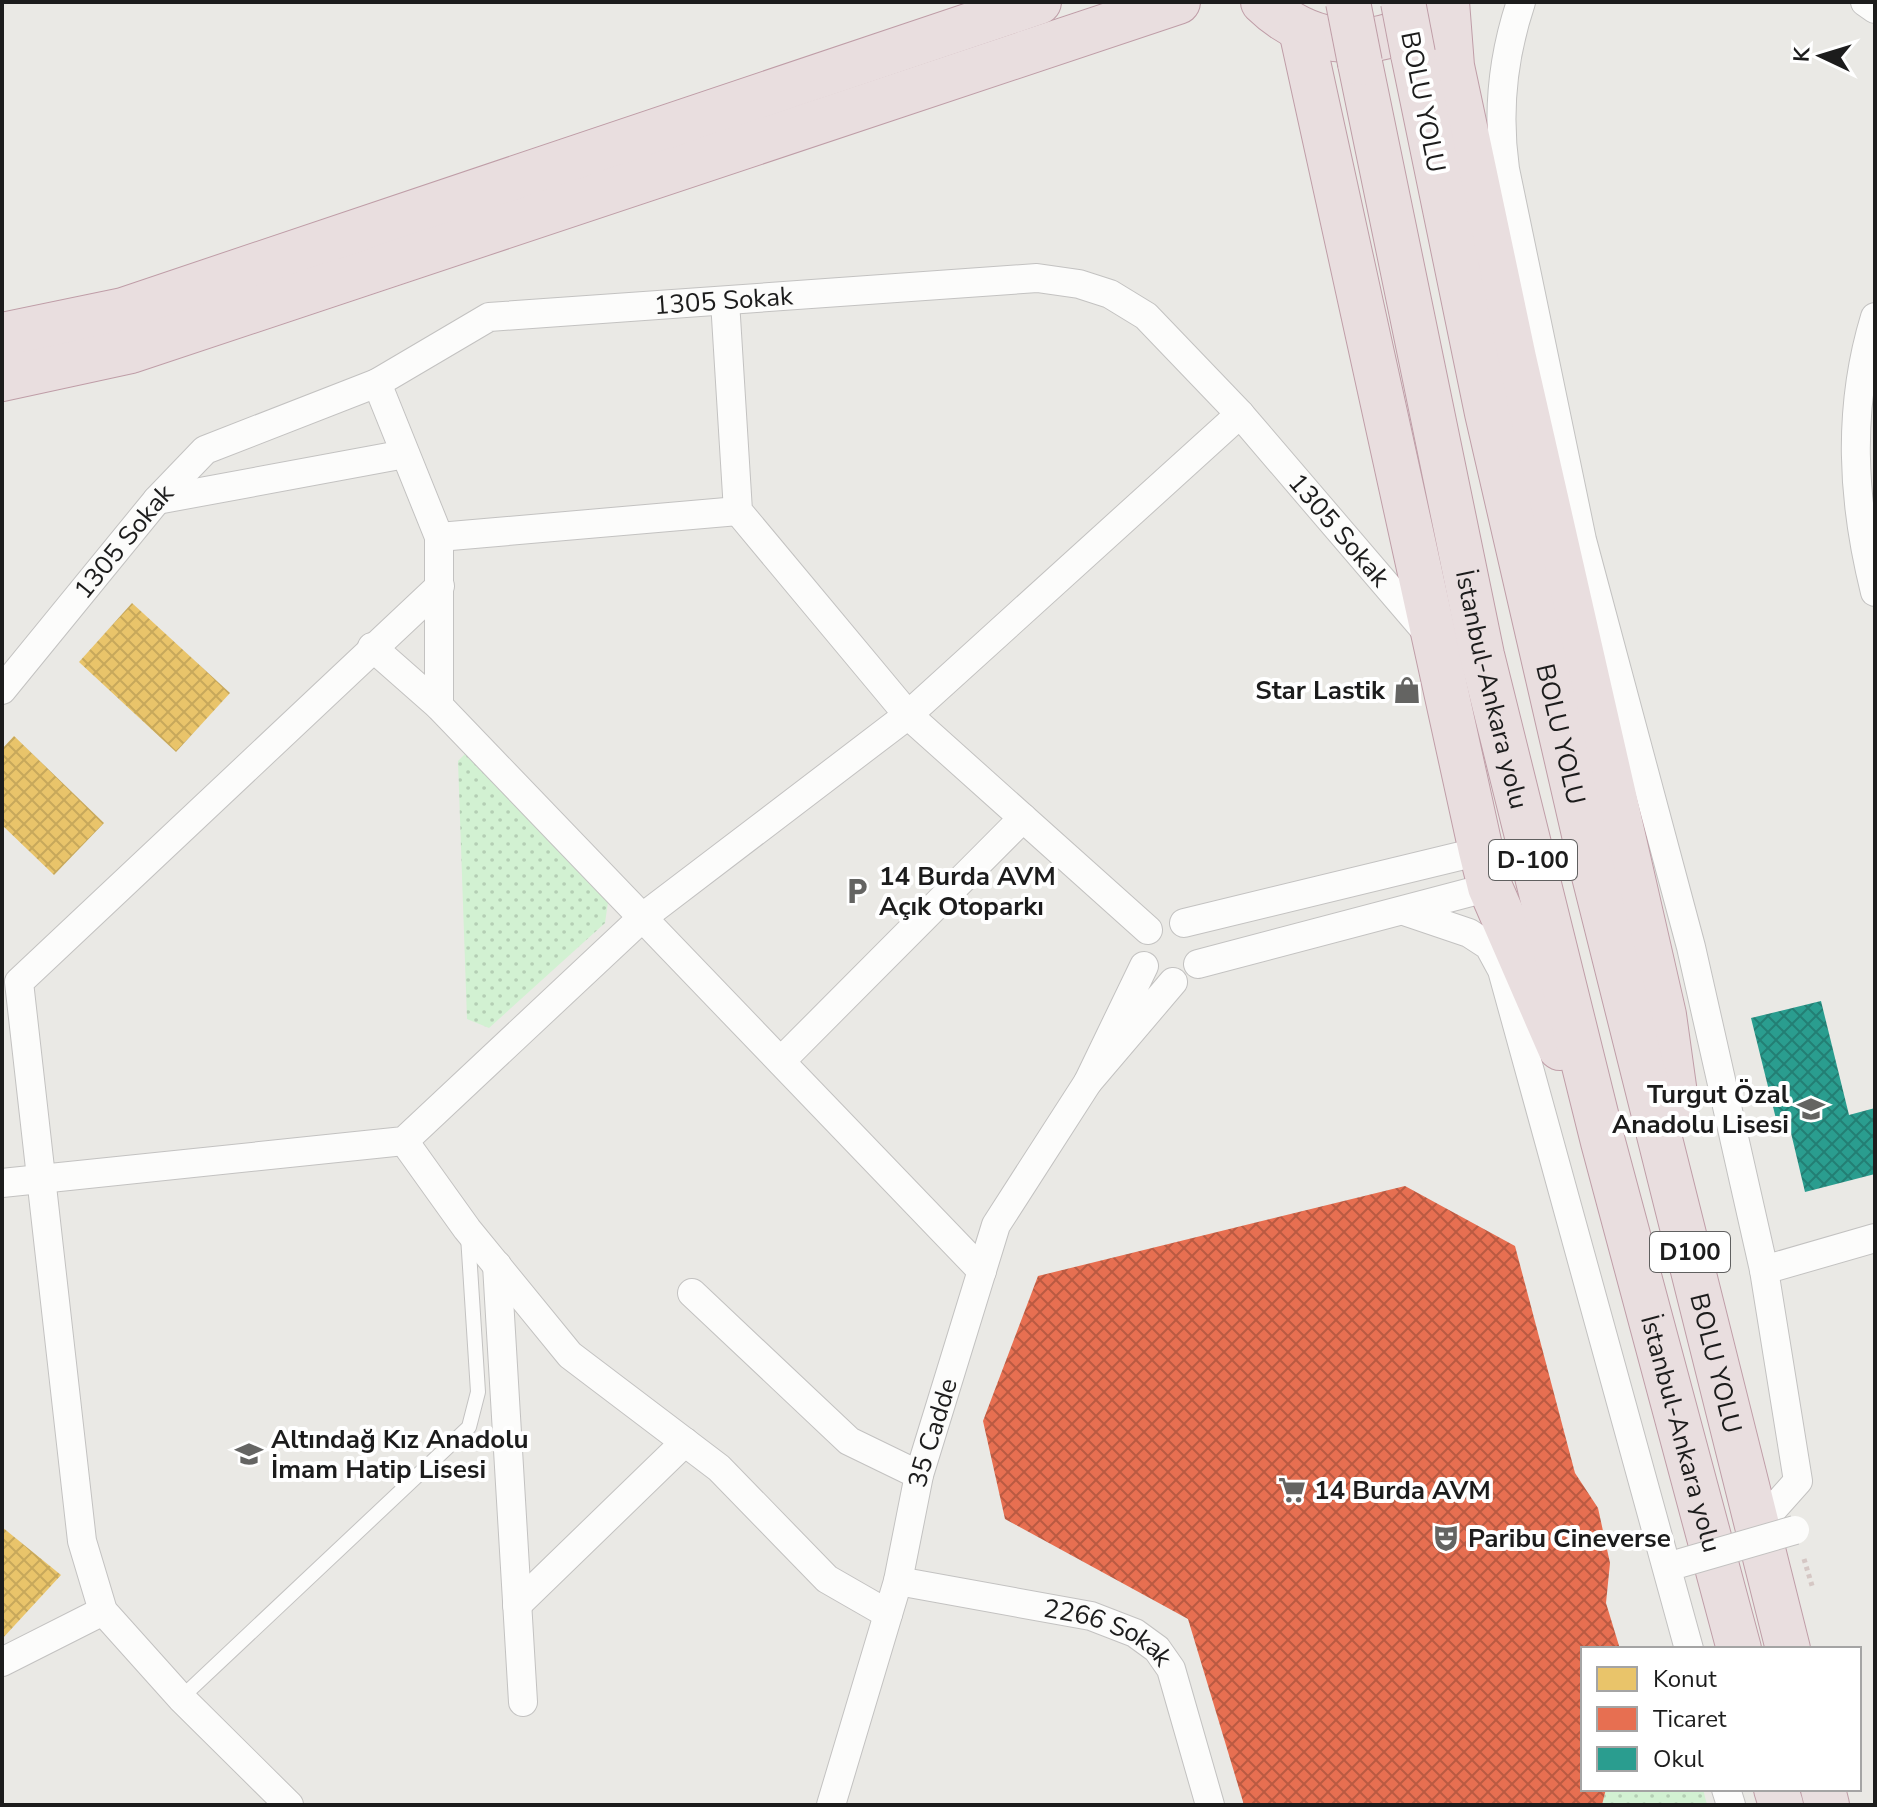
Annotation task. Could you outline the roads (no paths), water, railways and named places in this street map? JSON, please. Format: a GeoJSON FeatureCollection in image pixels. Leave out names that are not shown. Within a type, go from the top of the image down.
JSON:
{"type":"FeatureCollection","features":[{"type":"Feature","properties":{"kind":"highway"},"geometry":{"type":"LineString","coordinates":[[2,335],[123,310],[1039,2]]}},
{"type":"Feature","properties":{"kind":"highway"},"geometry":{"type":"LineString","coordinates":[[2,379],[131,351],[1178,2]]}},
{"type":"Feature","properties":{"kind":"highway"},"geometry":{"type":"LineString","coordinates":[[1263,2],[1301,30],[1331,40],[1363,42],[1395,35],[1423,20],[1445,2]]}},
{"type":"Feature","properties":{"kind":"highway","name":"İstanbul-Ankara yolu"},"geometry":{"type":"LineString","coordinates":[[1348,2],[1482,655],[1603,1142],[1738,1647]]}},
{"type":"Feature","properties":{"kind":"highway","name":"BOLU YOLU"},"geometry":{"type":"LineString","coordinates":[[1403,2],[1487,413],[1589,856],[1706,1317],[1776,1529],[1788,1647]]}},
{"type":"Feature","properties":{"kind":"highway"},"geometry":{"type":"LineString","coordinates":[[1445,2],[1452,66],[1514,358],[1664,1015],[1706,1317]]}},
{"type":"Feature","properties":{"kind":"highway"},"geometry":{"type":"LineString","coordinates":[[1301,30],[1485,869],[1603,1142]]}},
{"type":"Feature","properties":{"kind":"street"},"geometry":{"type":"LineString","coordinates":[[1521,2],[1509,48],[1500,113],[1505,169],[1582,540],[1691,947],[1764,1270],[1798,1481],[1776,1529],[1681,1563]]}},
{"type":"Feature","properties":{"kind":"street"},"geometry":{"type":"LineString","coordinates":[[1865,2],[1875,9]]}},
{"type":"Feature","properties":{"kind":"street","name":"1305 Sokak"},"geometry":{"type":"LineString","coordinates":[[2,690],[157,500],[205,450],[377,383],[489,317],[1037,278],[1079,284],[1110,294],[1146,316],[1240,414],[1433,640]]}},
{"type":"Feature","properties":{"kind":"street"},"geometry":{"type":"LineString","coordinates":[[725,301],[738,511],[908,715],[1148,930]]}},
{"type":"Feature","properties":{"kind":"street"},"geometry":{"type":"LineString","coordinates":[[1875,317],[1857,391],[1855,439],[1856,494],[1875,592]]}},
{"type":"Feature","properties":{"kind":"street"},"geometry":{"type":"LineString","coordinates":[[377,383],[439,537],[439,706]]}},
{"type":"Feature","properties":{"kind":"street"},"geometry":{"type":"LineString","coordinates":[[2,1183],[404,1141],[643,917],[908,715],[1240,414]]}},
{"type":"Feature","properties":{"kind":"street"},"geometry":{"type":"LineString","coordinates":[[157,500],[405,454]]}},
{"type":"Feature","properties":{"kind":"street"},"geometry":{"type":"LineString","coordinates":[[439,537],[738,511]]}},
{"type":"Feature","properties":{"kind":"street"},"geometry":{"type":"LineString","coordinates":[[289,1805],[181,1698],[103,1611],[82,1541],[41,1181],[10,974],[440,586]]}},
{"type":"Feature","properties":{"kind":"street"},"geometry":{"type":"LineString","coordinates":[[372,647],[439,706],[982,1271]]}},
{"type":"Feature","properties":{"kind":"street"},"geometry":{"type":"LineString","coordinates":[[781,1061],[1023,818]]}},
{"type":"Feature","properties":{"kind":"street"},"geometry":{"type":"LineString","coordinates":[[1198,964],[1407,912],[1485,869]]}},
{"type":"Feature","properties":{"kind":"street"},"geometry":{"type":"LineString","coordinates":[[1173,982],[1156,978],[1144,966],[1140,948],[1148,930],[1165,921],[1184,923],[1485,869]]}},
{"type":"Feature","properties":{"kind":"street"},"geometry":{"type":"LineString","coordinates":[[1407,912],[1469,933],[1489,946],[1502,970],[1688,1647]]}},
{"type":"Feature","properties":{"kind":"street"},"geometry":{"type":"LineString","coordinates":[[1088,1082],[1173,982],[1188,976],[1198,964],[1201,955],[1198,936],[1184,923]]}},
{"type":"Feature","properties":{"kind":"street"},"geometry":{"type":"LineString","coordinates":[[1088,1082],[1144,966]]}},
{"type":"Feature","properties":{"kind":"street","name":"35 Cadde"},"geometry":{"type":"LineString","coordinates":[[831,1805],[898,1581],[919,1475],[996,1225],[1088,1082]]}},
{"type":"Feature","properties":{"kind":"street"},"geometry":{"type":"LineString","coordinates":[[404,1141],[467,1229],[570,1355],[719,1468],[827,1579],[888,1614]]}},
{"type":"Feature","properties":{"kind":"street"},"geometry":{"type":"LineString","coordinates":[[1764,1270],[1875,1238]]}},
{"type":"Feature","properties":{"kind":"street"},"geometry":{"type":"LineString","coordinates":[[497,1265],[523,1702]]}},
{"type":"Feature","properties":{"kind":"street"},"geometry":{"type":"LineString","coordinates":[[692,1293],[849,1441],[919,1475]]}},
{"type":"Feature","properties":{"kind":"street"},"geometry":{"type":"LineString","coordinates":[[517,1605],[685,1442]]}},
{"type":"Feature","properties":{"kind":"street","name":"2266 Sokak"},"geometry":{"type":"LineString","coordinates":[[898,1581],[1091,1616],[1135,1633],[1157,1649],[1171,1669],[1210,1805]]}},
{"type":"Feature","properties":{"kind":"street"},"geometry":{"type":"LineString","coordinates":[[2,1662],[103,1611]]}},
{"type":"Feature","properties":{"kind":"lane"},"geometry":{"type":"LineString","coordinates":[[181,1698],[469,1427],[478,1392],[467,1229]]}},
{"type":"Feature","properties":{"kind":"place","name":"Star Lastik"},"geometry":{"type":"Point","coordinates":[1407,690]}},
{"type":"Feature","properties":{"kind":"place","name":"14 Burda AVM Açık Otoparkı"},"geometry":{"type":"Point","coordinates":[857,891]}},
{"type":"Feature","properties":{"kind":"place","name":"Turgut Özal Anadolu Lisesi"},"geometry":{"type":"Point","coordinates":[1811,1109]}},
{"type":"Feature","properties":{"kind":"place","name":"Altındağ Kız Anadolu İmam Hatip Lisesi"},"geometry":{"type":"Point","coordinates":[249,1454]}},
{"type":"Feature","properties":{"kind":"place","name":"14 Burda AVM"},"geometry":{"type":"Point","coordinates":[1292,1490]}},
{"type":"Feature","properties":{"kind":"place","name":"Paribu Cineverse"},"geometry":{"type":"Point","coordinates":[1446,1538]}}]}
